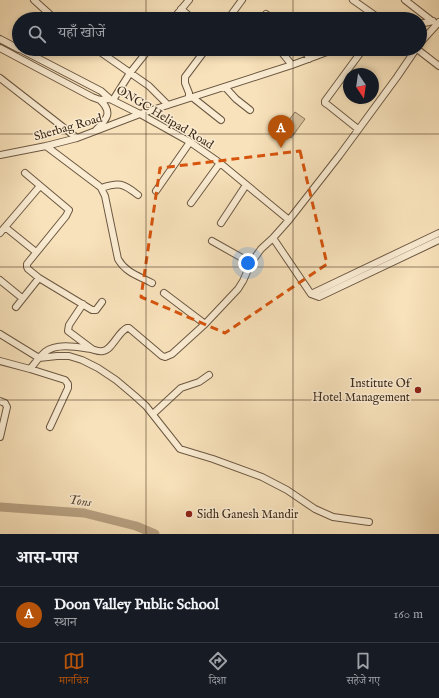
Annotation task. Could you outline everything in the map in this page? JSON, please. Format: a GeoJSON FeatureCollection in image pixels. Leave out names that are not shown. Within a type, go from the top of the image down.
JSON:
{"type":"FeatureCollection","features":[{"type":"Feature","properties":{"kind":"street"},"geometry":{"type":"LineString","coordinates":[[34,0],[47,12]]}},
{"type":"Feature","properties":{"kind":"street"},"geometry":{"type":"LineString","coordinates":[[179,12],[189,0]]}},
{"type":"Feature","properties":{"kind":"street"},"geometry":{"type":"LineString","coordinates":[[233,12],[242,0]]}},
{"type":"Feature","properties":{"kind":"street"},"geometry":{"type":"LineString","coordinates":[[353,0],[370,12]]}},
{"type":"Feature","properties":{"kind":"street"},"geometry":{"type":"LineString","coordinates":[[405,0],[420,12]]}},
{"type":"Feature","properties":{"kind":"street"},"geometry":{"type":"LineString","coordinates":[[181,9],[185,12]]}},
{"type":"Feature","properties":{"kind":"street"},"geometry":{"type":"LineString","coordinates":[[427,17],[432,21]]}},
{"type":"Feature","properties":{"kind":"street"},"geometry":{"type":"LineString","coordinates":[[427,22],[439,21]]}},
{"type":"Feature","properties":{"kind":"street"},"geometry":{"type":"LineString","coordinates":[[427,35],[439,21]]}},
{"type":"Feature","properties":{"kind":"street","name":"ONGC Helipad Road"},"geometry":{"type":"LineString","coordinates":[[0,39],[12,45]]}},
{"type":"Feature","properties":{"kind":"street"},"geometry":{"type":"LineString","coordinates":[[0,48],[12,54]]}},
{"type":"Feature","properties":{"kind":"street"},"geometry":{"type":"LineString","coordinates":[[15,56],[100,100],[111,100],[143,56]]}},
{"type":"Feature","properties":{"kind":"street","name":"ONGC Helipad Road"},"geometry":{"type":"LineString","coordinates":[[33,56],[101,91],[111,100],[140,114],[190,142],[220,164],[289,220]]}},
{"type":"Feature","properties":{"kind":"street"},"geometry":{"type":"LineString","coordinates":[[106,56],[149,86],[168,105]]}},
{"type":"Feature","properties":{"kind":"street"},"geometry":{"type":"LineString","coordinates":[[201,56],[185,77],[185,83],[191,97],[221,120]]}},
{"type":"Feature","properties":{"kind":"street"},"geometry":{"type":"LineString","coordinates":[[285,56],[292,65]]}},
{"type":"Feature","properties":{"kind":"street","name":"Sherbag Road"},"geometry":{"type":"LineString","coordinates":[[0,155],[78,138],[140,114],[317,56]]}},
{"type":"Feature","properties":{"kind":"street"},"geometry":{"type":"LineString","coordinates":[[357,56],[325,103],[358,129]]}},
{"type":"Feature","properties":{"kind":"street"},"geometry":{"type":"LineString","coordinates":[[30,369],[45,352],[57,348],[66,346],[105,351],[122,330],[127,328],[129,328],[162,356],[165,357],[172,354],[205,324],[238,289],[251,263],[261,248],[273,238],[289,220],[339,156],[411,56]]}},
{"type":"Feature","properties":{"kind":"street"},"geometry":{"type":"LineString","coordinates":[[425,56],[439,66]]}},
{"type":"Feature","properties":{"kind":"street"},"geometry":{"type":"LineString","coordinates":[[0,78],[78,138]]}},
{"type":"Feature","properties":{"kind":"street"},"geometry":{"type":"LineString","coordinates":[[224,86],[236,99],[250,110]]}},
{"type":"Feature","properties":{"kind":"street"},"geometry":{"type":"LineString","coordinates":[[94,132],[106,119],[108,112],[107,107],[100,100]]}},
{"type":"Feature","properties":{"kind":"street"},"geometry":{"type":"LineString","coordinates":[[156,191],[190,142]]}},
{"type":"Feature","properties":{"kind":"street"},"geometry":{"type":"LineString","coordinates":[[46,146],[101,188],[105,196],[118,259],[127,271],[152,282]]}},
{"type":"Feature","properties":{"kind":"street"},"geometry":{"type":"LineString","coordinates":[[191,203],[220,164]]}},
{"type":"Feature","properties":{"kind":"street"},"geometry":{"type":"LineString","coordinates":[[25,174],[69,210],[66,216],[27,264],[28,269],[39,278],[66,295],[94,310],[96,310],[102,302]]}},
{"type":"Feature","properties":{"kind":"street"},"geometry":{"type":"LineString","coordinates":[[101,188],[122,185],[138,195]]}},
{"type":"Feature","properties":{"kind":"street"},"geometry":{"type":"LineString","coordinates":[[221,223],[246,185]]}},
{"type":"Feature","properties":{"kind":"street"},"geometry":{"type":"LineString","coordinates":[[0,233],[40,186]]}},
{"type":"Feature","properties":{"kind":"street"},"geometry":{"type":"LineString","coordinates":[[5,227],[36,252]]}},
{"type":"Feature","properties":{"kind":"street"},"geometry":{"type":"LineString","coordinates":[[273,238],[311,294],[319,298],[439,233]]}},
{"type":"Feature","properties":{"kind":"street"},"geometry":{"type":"LineString","coordinates":[[311,294],[439,240]]}},
{"type":"Feature","properties":{"kind":"street"},"geometry":{"type":"LineString","coordinates":[[212,242],[251,263]]}},
{"type":"Feature","properties":{"kind":"street"},"geometry":{"type":"LineString","coordinates":[[16,307],[39,278]]}},
{"type":"Feature","properties":{"kind":"street"},"geometry":{"type":"LineString","coordinates":[[0,280],[22,298]]}},
{"type":"Feature","properties":{"kind":"street"},"geometry":{"type":"LineString","coordinates":[[164,293],[205,324]]}},
{"type":"Feature","properties":{"kind":"street"},"geometry":{"type":"LineString","coordinates":[[83,304],[69,325],[68,330],[92,349]]}},
{"type":"Feature","properties":{"kind":"street"},"geometry":{"type":"LineString","coordinates":[[0,334],[39,358],[69,356],[82,360],[98,368],[116,380],[135,396],[153,414],[180,449],[213,458],[262,477],[287,490],[315,509],[333,517],[369,522]]}},
{"type":"Feature","properties":{"kind":"street"},"geometry":{"type":"LineString","coordinates":[[0,361],[65,380],[68,384],[68,388],[50,427]]}},
{"type":"Feature","properties":{"kind":"street"},"geometry":{"type":"LineString","coordinates":[[153,414],[181,388],[199,382],[209,375]]}},
{"type":"Feature","properties":{"kind":"street"},"geometry":{"type":"LineString","coordinates":[[0,401],[5,403],[7,407],[0,438]]}},
{"type":"Feature","properties":{"kind":"highlighted area"},"geometry":{"type":"Polygon","coordinates":[[[300,151],[327,264],[225,333],[141,297],[160,168],[300,151]]]}},
{"type":"Feature","properties":{"kind":"shaded area"},"geometry":{"type":"Polygon","coordinates":[[[295,112],[305,119],[291,138],[281,131],[295,112]]]}},
{"type":"Feature","properties":{"kind":"waterway","name":"Tons"},"geometry":{"type":"LineString","coordinates":[[0,507],[84,513],[136,526],[155,534]]}},
{"type":"Feature","properties":{"kind":"place","name":"Doon Valley Public School"},"geometry":{"type":"Point","coordinates":[281,148]}},
{"type":"Feature","properties":{"kind":"place","name":"Institute Of Hotel Management"},"geometry":{"type":"Point","coordinates":[418,390]}},
{"type":"Feature","properties":{"kind":"place","name":"Sidh Ganesh Mandir"},"geometry":{"type":"Point","coordinates":[189,514]}}]}
